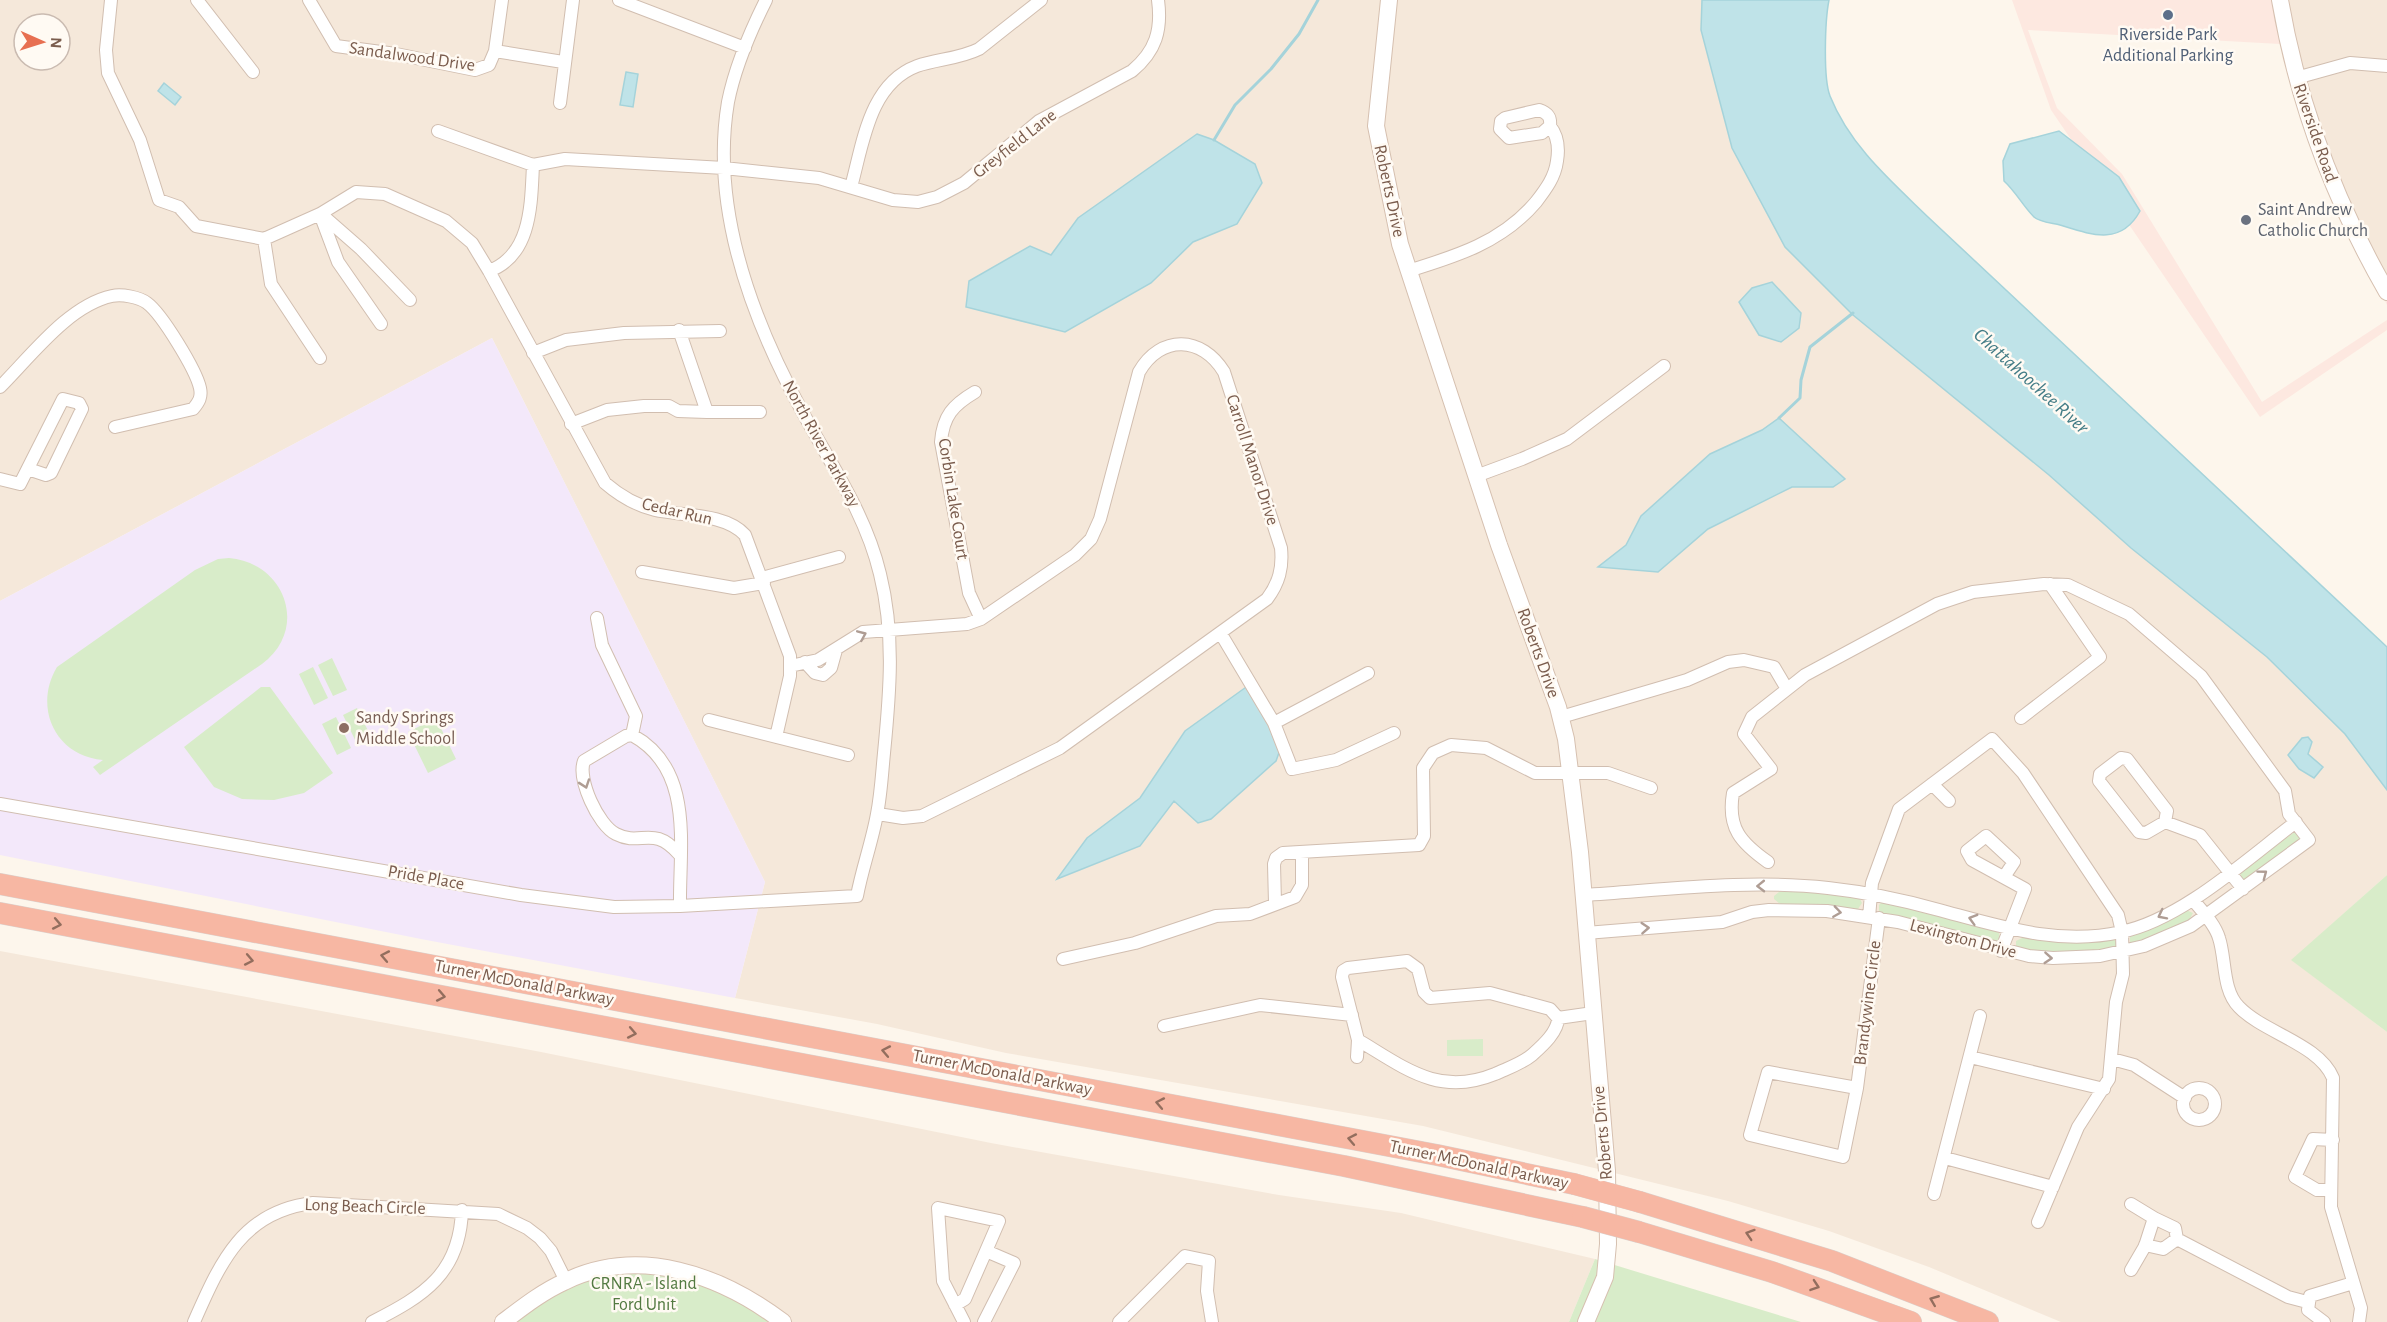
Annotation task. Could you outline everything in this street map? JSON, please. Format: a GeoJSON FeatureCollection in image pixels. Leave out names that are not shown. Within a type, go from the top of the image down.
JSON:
{"type":"FeatureCollection","features":[{"type":"Feature","properties":{"kind":"highway","name":"Turner McDonald Parkway"},"geometry":{"type":"LineString","coordinates":[[0,884],[1437,1155],[1574,1185],[1640,1202],[1832,1261],[1988,1322]]}},
{"type":"Feature","properties":{"kind":"highway","name":"Turner McDonald Parkway"},"geometry":{"type":"LineString","coordinates":[[0,913],[1344,1166],[1583,1217],[1764,1269],[1911,1322]]}},
{"type":"Feature","properties":{"kind":"street"},"geometry":{"type":"LineString","coordinates":[[111,0],[106,50],[108,73],[140,140],[159,200],[179,207],[196,226],[264,239],[271,284],[320,358]]}},
{"type":"Feature","properties":{"kind":"street"},"geometry":{"type":"LineString","coordinates":[[197,0],[253,72]]}},
{"type":"Feature","properties":{"kind":"street","name":"Sandalwood Drive"},"geometry":{"type":"LineString","coordinates":[[309,0],[336,46],[396,54],[475,70],[489,65],[495,51],[502,0]]}},
{"type":"Feature","properties":{"kind":"street"},"geometry":{"type":"LineString","coordinates":[[560,103],[563,62],[573,0]]}},
{"type":"Feature","properties":{"kind":"street"},"geometry":{"type":"LineString","coordinates":[[619,0],[745,48]]}},
{"type":"Feature","properties":{"kind":"street","name":"North River Parkway"},"geometry":{"type":"LineString","coordinates":[[766,0],[745,48],[729,101],[724,168],[735,241],[765,337],[788,384],[842,478],[862,519],[880,573],[890,630],[890,699],[878,814],[857,896]]}},
{"type":"Feature","properties":{"kind":"street"},"geometry":{"type":"LineString","coordinates":[[851,188],[871,115],[884,90],[894,79],[920,65],[970,54],[1041,0]]}},
{"type":"Feature","properties":{"kind":"street","name":"Greyfield Lane"},"geometry":{"type":"LineString","coordinates":[[533,165],[564,159],[724,168],[819,178],[892,200],[918,202],[937,197],[964,183],[1040,121],[1132,71],[1144,62],[1158,35],[1160,21],[1158,0]]}},
{"type":"Feature","properties":{"kind":"street","name":"Roberts Drive"},"geometry":{"type":"LineString","coordinates":[[1389,0],[1376,126],[1408,271],[1476,476],[1561,717],[1571,773],[1584,895],[1607,1171],[1608,1245],[1605,1277],[1586,1322]]}},
{"type":"Feature","properties":{"kind":"street","name":"Riverside Road"},"geometry":{"type":"LineString","coordinates":[[2280,0],[2296,78],[2327,172],[2357,237],[2387,292]]}},
{"type":"Feature","properties":{"kind":"street","name":"Sandalwood Drive"},"geometry":{"type":"LineString","coordinates":[[495,51],[563,62]]}},
{"type":"Feature","properties":{"kind":"street"},"geometry":{"type":"LineString","coordinates":[[2296,78],[2350,63],[2387,66]]}},
{"type":"Feature","properties":{"kind":"street"},"geometry":{"type":"LineString","coordinates":[[1408,271],[1480,247],[1504,232],[1526,214],[1547,188],[1556,170],[1557,138],[1550,126]]}},
{"type":"Feature","properties":{"kind":"street"},"geometry":{"type":"LineString","coordinates":[[438,131],[533,165],[531,207],[526,232],[516,250],[497,268],[489,271]]}},
{"type":"Feature","properties":{"kind":"street","name":"Cedar Run"},"geometry":{"type":"LineString","coordinates":[[264,239],[320,213],[356,192],[385,194],[446,221],[472,243],[605,483],[620,496],[654,509],[717,520],[738,528],[749,544],[790,656],[776,737]]}},
{"type":"Feature","properties":{"kind":"street"},"geometry":{"type":"LineString","coordinates":[[320,213],[361,249],[410,300]]}},
{"type":"Feature","properties":{"kind":"street"},"geometry":{"type":"LineString","coordinates":[[320,213],[338,262],[381,324]]}},
{"type":"Feature","properties":{"kind":"street"},"geometry":{"type":"LineString","coordinates":[[0,387],[80,308],[115,296],[145,301],[159,314],[196,378],[200,400],[193,409],[115,427]]}},
{"type":"Feature","properties":{"kind":"street"},"geometry":{"type":"LineString","coordinates":[[533,353],[566,340],[624,333],[679,330],[720,331]]}},
{"type":"Feature","properties":{"kind":"street"},"geometry":{"type":"LineString","coordinates":[[679,330],[707,412]]}},
{"type":"Feature","properties":{"kind":"street","name":"Carroll Manor Drive"},"geometry":{"type":"LineString","coordinates":[[878,814],[903,819],[922,816],[1060,748],[1258,608],[1274,590],[1281,571],[1281,548],[1224,372],[1217,361],[1205,350],[1192,345],[1178,344],[1154,353],[1139,372],[1100,519],[1091,538],[1075,555],[981,619],[952,627],[890,630]]}},
{"type":"Feature","properties":{"kind":"street"},"geometry":{"type":"LineString","coordinates":[[1476,476],[1567,439],[1665,366]]}},
{"type":"Feature","properties":{"kind":"street","name":"Corbin Lake Court"},"geometry":{"type":"LineString","coordinates":[[975,392],[958,401],[949,411],[942,425],[941,442],[969,593],[981,619]]}},
{"type":"Feature","properties":{"kind":"street"},"geometry":{"type":"LineString","coordinates":[[0,479],[20,484],[63,399],[79,403],[82,409],[51,473],[46,475],[28,469]]}},
{"type":"Feature","properties":{"kind":"street"},"geometry":{"type":"LineString","coordinates":[[571,424],[607,410],[644,406],[669,406],[678,411],[760,412]]}},
{"type":"Feature","properties":{"kind":"street"},"geometry":{"type":"LineString","coordinates":[[642,572],[734,588],[839,557]]}},
{"type":"Feature","properties":{"kind":"street"},"geometry":{"type":"LineString","coordinates":[[2021,718],[2100,657],[2050,584]]}},
{"type":"Feature","properties":{"kind":"street"},"geometry":{"type":"LineString","coordinates":[[1768,862],[1745,846],[1736,830],[1731,801],[1733,793],[1771,769],[1744,734],[1752,717],[1805,675],[1937,604],[1973,592],[2050,584],[2079,588],[2129,614],[2201,676],[2285,792],[2289,814],[2296,822]]}},
{"type":"Feature","properties":{"kind":"street"},"geometry":{"type":"LineString","coordinates":[[597,618],[602,645],[636,716],[632,735],[584,761],[581,774],[585,789],[612,832],[624,837],[663,839],[679,854]]}},
{"type":"Feature","properties":{"kind":"street"},"geometry":{"type":"LineString","coordinates":[[790,666],[805,662],[815,673],[823,675],[831,668],[837,650],[863,632],[890,630]]}},
{"type":"Feature","properties":{"kind":"street"},"geometry":{"type":"LineString","coordinates":[[1221,634],[1274,723],[1292,769],[1336,760],[1394,733]]}},
{"type":"Feature","properties":{"kind":"street"},"geometry":{"type":"LineString","coordinates":[[1561,717],[1687,680],[1737,661],[1774,667],[1787,689]]}},
{"type":"Feature","properties":{"kind":"street"},"geometry":{"type":"LineString","coordinates":[[1274,723],[1368,673]]}},
{"type":"Feature","properties":{"kind":"street"},"geometry":{"type":"LineString","coordinates":[[709,720],[848,755]]}},
{"type":"Feature","properties":{"kind":"street"},"geometry":{"type":"LineString","coordinates":[[632,735],[657,752],[672,785],[681,814],[680,906]]}},
{"type":"Feature","properties":{"kind":"street","name":"Brandywine Circle"},"geometry":{"type":"LineString","coordinates":[[1857,1088],[1768,1072],[1750,1135],[1843,1157],[1857,1088],[1874,918],[1869,895],[1899,809],[1992,739],[2030,783],[2118,915],[2122,932]]}},
{"type":"Feature","properties":{"kind":"street"},"geometry":{"type":"LineString","coordinates":[[1275,903],[1276,858],[1283,853],[1419,845],[1424,836],[1423,768],[1433,753],[1451,745],[1486,748],[1535,773],[1608,773],[1651,788]]}},
{"type":"Feature","properties":{"kind":"street"},"geometry":{"type":"LineString","coordinates":[[2121,758],[2127,759],[2167,811],[2165,822],[2146,833],[2139,832],[2099,781],[2100,774],[2121,758]]}},
{"type":"Feature","properties":{"kind":"street"},"geometry":{"type":"LineString","coordinates":[[1932,784],[1949,801]]}},
{"type":"Feature","properties":{"kind":"street","name":"Pride Place"},"geometry":{"type":"LineString","coordinates":[[0,804],[521,895],[614,907],[680,906],[857,896]]}},
{"type":"Feature","properties":{"kind":"street"},"geometry":{"type":"LineString","coordinates":[[2165,822],[2200,835],[2231,871],[2243,889]]}},
{"type":"Feature","properties":{"kind":"street","name":"Lexington Drive"},"geometry":{"type":"LineString","coordinates":[[1584,895],[1791,886],[1902,900],[2010,930],[2053,937],[2081,937],[2122,932],[2150,922],[2193,900],[2296,822],[2309,840],[2206,916],[2166,938],[2123,952],[2088,957],[2053,958],[2001,951],[1874,918],[1827,910],[1752,912],[1722,922],[1586,933]]}},
{"type":"Feature","properties":{"kind":"street"},"geometry":{"type":"LineString","coordinates":[[1063,959],[1135,943],[1216,916],[1250,914],[1295,897],[1301,890],[1302,852]]}},
{"type":"Feature","properties":{"kind":"street"},"geometry":{"type":"LineString","coordinates":[[2001,951],[2025,889],[2004,877]]}},
{"type":"Feature","properties":{"kind":"street"},"geometry":{"type":"LineString","coordinates":[[2193,900],[2219,936],[2229,991],[2237,1006],[2317,1057],[2330,1070],[2335,1086],[2331,1207],[2361,1308],[2359,1322]]}},
{"type":"Feature","properties":{"kind":"street"},"geometry":{"type":"LineString","coordinates":[[2038,1222],[2082,1120],[2104,1089],[2112,1059],[2116,1002],[2123,974],[2122,932]]}},
{"type":"Feature","properties":{"kind":"street"},"geometry":{"type":"LineString","coordinates":[[1356,1057],[1358,1040],[1342,977],[1343,971],[1348,968],[1407,961],[1418,969],[1424,992],[1430,998],[1490,993],[1550,1009],[1558,1018]]}},
{"type":"Feature","properties":{"kind":"street"},"geometry":{"type":"LineString","coordinates":[[1164,1026],[1260,1005],[1352,1016]]}},
{"type":"Feature","properties":{"kind":"street"},"geometry":{"type":"LineString","coordinates":[[1558,1018],[1593,1013]]}},
{"type":"Feature","properties":{"kind":"street"},"geometry":{"type":"LineString","coordinates":[[1934,1194],[1980,1016]]}},
{"type":"Feature","properties":{"kind":"street"},"geometry":{"type":"LineString","coordinates":[[1358,1040],[1413,1073],[1442,1083],[1462,1084],[1480,1080],[1528,1058],[1541,1047],[1556,1027],[1558,1018]]}},
{"type":"Feature","properties":{"kind":"street"},"geometry":{"type":"LineString","coordinates":[[1970,1057],[2104,1089]]}},
{"type":"Feature","properties":{"kind":"street"},"geometry":{"type":"LineString","coordinates":[[2112,1059],[2134,1065],[2185,1098]]}},
{"type":"Feature","properties":{"kind":"street"},"geometry":{"type":"LineString","coordinates":[[2331,1191],[2317,1190],[2295,1177],[2313,1139],[2333,1140]]}},
{"type":"Feature","properties":{"kind":"street"},"geometry":{"type":"LineString","coordinates":[[1945,1158],[2053,1187]]}},
{"type":"Feature","properties":{"kind":"street","name":"Long Beach Circle"},"geometry":{"type":"LineString","coordinates":[[194,1322],[234,1245],[251,1226],[273,1212],[291,1205],[313,1203],[462,1210],[498,1215],[527,1228],[551,1251],[566,1281]]}},
{"type":"Feature","properties":{"kind":"street"},"geometry":{"type":"LineString","coordinates":[[2131,1204],[2175,1228],[2177,1239]]}},
{"type":"Feature","properties":{"kind":"street"},"geometry":{"type":"LineString","coordinates":[[955,1305],[965,1299],[999,1221],[938,1208],[943,1281],[955,1305],[964,1322]]}},
{"type":"Feature","properties":{"kind":"street"},"geometry":{"type":"LineString","coordinates":[[372,1322],[420,1296],[441,1276],[458,1245],[462,1210]]}},
{"type":"Feature","properties":{"kind":"street"},"geometry":{"type":"LineString","coordinates":[[2131,1270],[2145,1245],[2154,1218]]}},
{"type":"Feature","properties":{"kind":"street"},"geometry":{"type":"LineString","coordinates":[[2177,1239],[2288,1297],[2307,1302]]}},
{"type":"Feature","properties":{"kind":"street"},"geometry":{"type":"LineString","coordinates":[[2145,1245],[2163,1249],[2177,1239]]}},
{"type":"Feature","properties":{"kind":"street"},"geometry":{"type":"LineString","coordinates":[[984,1322],[1014,1263],[986,1251]]}},
{"type":"Feature","properties":{"kind":"street"},"geometry":{"type":"LineString","coordinates":[[1119,1322],[1185,1256],[1209,1260],[1207,1292],[1212,1322]]}},
{"type":"Feature","properties":{"kind":"street"},"geometry":{"type":"LineString","coordinates":[[503,1322],[535,1298],[566,1281],[597,1270],[630,1265],[668,1268],[705,1277],[734,1289],[783,1322]]}},
{"type":"Feature","properties":{"kind":"street"},"geometry":{"type":"LineString","coordinates":[[2324,1322],[2308,1310],[2307,1302],[2315,1293],[2353,1283]]}},
{"type":"Feature","properties":{"kind":"shaded area"},"geometry":{"type":"Polygon","coordinates":[[[0,0],[1702,0],[1701,30],[1716,80],[1785,247],[1853,315],[2049,475],[2131,548],[2267,657],[2345,734],[2387,790],[2387,875],[2292,960],[2387,1032],[2387,1322],[2061,1322],[1929,1267],[1829,1231],[1728,1201],[1423,1126],[1006,1053],[877,1024],[735,998],[765,882],[492,338],[0,601],[0,0]]]}},
{"type":"Feature","properties":{"kind":"shaded area"},"geometry":{"type":"Polygon","coordinates":[[[2012,0],[2274,0],[2319,143],[2387,288],[2387,305],[2308,138],[2280,44],[2028,30],[2057,108],[2122,174],[2262,402],[2387,320],[2387,330],[2260,417],[2051,110],[2012,0]]]}},
{"type":"Feature","properties":{"kind":"shaded area"},"geometry":{"type":"Polygon","coordinates":[[[2282,0],[2387,0],[2387,288],[2319,143],[2282,0]]]}},
{"type":"Feature","properties":{"kind":"shaded area","name":"Sandy Springs Middle School"},"geometry":{"type":"Polygon","coordinates":[[[492,338],[765,882],[735,998],[421,939],[0,855],[0,601],[492,338]]]}},
{"type":"Feature","properties":{"kind":"shaded area"},"geometry":{"type":"Polygon","coordinates":[[[0,951],[541,1052],[991,1143],[1279,1195],[1401,1213],[1595,1259],[1569,1322],[0,1322],[0,951]]]}},
{"type":"Feature","properties":{"kind":"green space"},"geometry":{"type":"Polygon","coordinates":[[[229,558],[249,563],[265,572],[277,585],[284,600],[287,616],[285,633],[276,650],[262,664],[100,775],[93,767],[103,760],[86,756],[72,749],[53,727],[48,713],[47,698],[50,682],[57,667],[195,570],[218,559],[229,558]]]}},
{"type":"Feature","properties":{"kind":"green space"},"geometry":{"type":"Polygon","coordinates":[[[332,658],[347,690],[333,696],[318,665],[332,658]]]}},
{"type":"Feature","properties":{"kind":"green space"},"geometry":{"type":"Polygon","coordinates":[[[313,667],[328,698],[314,705],[299,674],[313,667]]]}},
{"type":"Feature","properties":{"kind":"green space"},"geometry":{"type":"Polygon","coordinates":[[[261,687],[270,687],[333,773],[304,793],[274,800],[242,799],[214,787],[184,747],[261,687]]]}},
{"type":"Feature","properties":{"kind":"green space"},"geometry":{"type":"Polygon","coordinates":[[[357,708],[372,739],[358,746],[343,715],[357,708]]]}},
{"type":"Feature","properties":{"kind":"green space"},"geometry":{"type":"Polygon","coordinates":[[[336,717],[351,748],[337,755],[322,724],[336,717]]]}},
{"type":"Feature","properties":{"kind":"green space"},"geometry":{"type":"Polygon","coordinates":[[[436,718],[456,759],[428,773],[408,732],[436,718]]]}},
{"type":"Feature","properties":{"kind":"green space"},"geometry":{"type":"Polygon","coordinates":[[[2296,831],[2300,840],[2244,880],[2241,878],[2240,872],[2296,831]]]}},
{"type":"Feature","properties":{"kind":"green space"},"geometry":{"type":"Polygon","coordinates":[[[2387,875],[2387,1032],[2291,960],[2387,875]]]}},
{"type":"Feature","properties":{"kind":"green space"},"geometry":{"type":"Polygon","coordinates":[[[1779,892],[1812,892],[1859,897],[1862,903],[1858,909],[1780,904],[1774,899],[1779,892]]]}},
{"type":"Feature","properties":{"kind":"green space"},"geometry":{"type":"Polygon","coordinates":[[[1882,902],[1993,930],[1999,933],[2000,940],[1998,942],[1879,913],[1879,905],[1882,902]]]}},
{"type":"Feature","properties":{"kind":"green space"},"geometry":{"type":"Polygon","coordinates":[[[2186,910],[2193,913],[2188,922],[2133,944],[2130,942],[2130,935],[2186,910]]]}},
{"type":"Feature","properties":{"kind":"green space"},"geometry":{"type":"Polygon","coordinates":[[[2024,937],[2114,938],[2117,944],[2115,947],[2066,953],[2016,947],[2016,941],[2024,937]]]}},
{"type":"Feature","properties":{"kind":"green space"},"geometry":{"type":"Polygon","coordinates":[[[1483,1039],[1483,1056],[1447,1056],[1447,1040],[1483,1039]]]}},
{"type":"Feature","properties":{"kind":"green space"},"geometry":{"type":"Polygon","coordinates":[[[1595,1259],[1801,1322],[1569,1322],[1595,1259]]]}},
{"type":"Feature","properties":{"kind":"green space","name":"CRNRA - Island Ford Unit"},"geometry":{"type":"Polygon","coordinates":[[[649,1267],[714,1278],[786,1322],[502,1322],[575,1277],[649,1267]]]}},
{"type":"Feature","properties":{"kind":"water","name":"Chattahoochee River"},"geometry":{"type":"Polygon","coordinates":[[[1702,0],[1829,0],[1825,49],[1828,88],[1838,114],[1860,147],[1928,217],[2387,647],[2387,790],[2345,734],[2267,657],[2131,548],[2049,475],[1853,315],[1785,247],[1732,148],[1701,30],[1702,0]]]}},
{"type":"Feature","properties":{"kind":"water"},"geometry":{"type":"Polygon","coordinates":[[[626,72],[638,74],[633,107],[620,105],[626,72]]]}},
{"type":"Feature","properties":{"kind":"water"},"geometry":{"type":"Polygon","coordinates":[[[164,83],[181,97],[175,105],[158,91],[164,83]]]}},
{"type":"Feature","properties":{"kind":"water"},"geometry":{"type":"Polygon","coordinates":[[[2059,131],[2119,177],[2140,211],[2124,229],[2105,235],[2094,234],[2039,220],[2030,213],[2004,181],[2003,161],[2010,144],[2059,131]]]}},
{"type":"Feature","properties":{"kind":"water"},"geometry":{"type":"Polygon","coordinates":[[[1197,134],[1214,140],[1255,164],[1262,183],[1237,224],[1193,242],[1151,283],[1065,332],[966,307],[969,281],[1030,246],[1051,255],[1078,218],[1197,134]]]}},
{"type":"Feature","properties":{"kind":"water"},"geometry":{"type":"Polygon","coordinates":[[[1772,282],[1801,313],[1799,328],[1781,342],[1759,335],[1739,302],[1752,288],[1772,282]]]}},
{"type":"Feature","properties":{"kind":"water"},"geometry":{"type":"Polygon","coordinates":[[[1779,418],[1845,479],[1833,487],[1792,487],[1708,529],[1658,572],[1598,567],[1626,545],[1641,516],[1710,454],[1762,430],[1779,418]]]}},
{"type":"Feature","properties":{"kind":"water"},"geometry":{"type":"Polygon","coordinates":[[[1249,685],[1281,747],[1276,761],[1211,819],[1198,823],[1174,801],[1140,846],[1057,879],[1087,838],[1140,798],[1185,731],[1249,685]]]}},
{"type":"Feature","properties":{"kind":"water"},"geometry":{"type":"Polygon","coordinates":[[[2308,737],[2312,742],[2308,754],[2323,767],[2314,778],[2299,769],[2288,755],[2302,738],[2308,737]]]}},
{"type":"Feature","properties":{"kind":"waterway"},"geometry":{"type":"LineString","coordinates":[[1214,140],[1235,105],[1271,69],[1299,34],[1318,0]]}},
{"type":"Feature","properties":{"kind":"waterway"},"geometry":{"type":"LineString","coordinates":[[1779,418],[1800,398],[1801,380],[1810,347],[1853,313]]}},
{"type":"Feature","properties":{"kind":"place","name":"Riverside Park Additional Parking"},"geometry":{"type":"Point","coordinates":[2168,15]}},
{"type":"Feature","properties":{"kind":"place","name":"Saint Andrew Catholic Church"},"geometry":{"type":"Point","coordinates":[2246,220]}},
{"type":"Feature","properties":{"kind":"place","name":"Sandy Springs Middle School"},"geometry":{"type":"Point","coordinates":[344,728]}}]}
